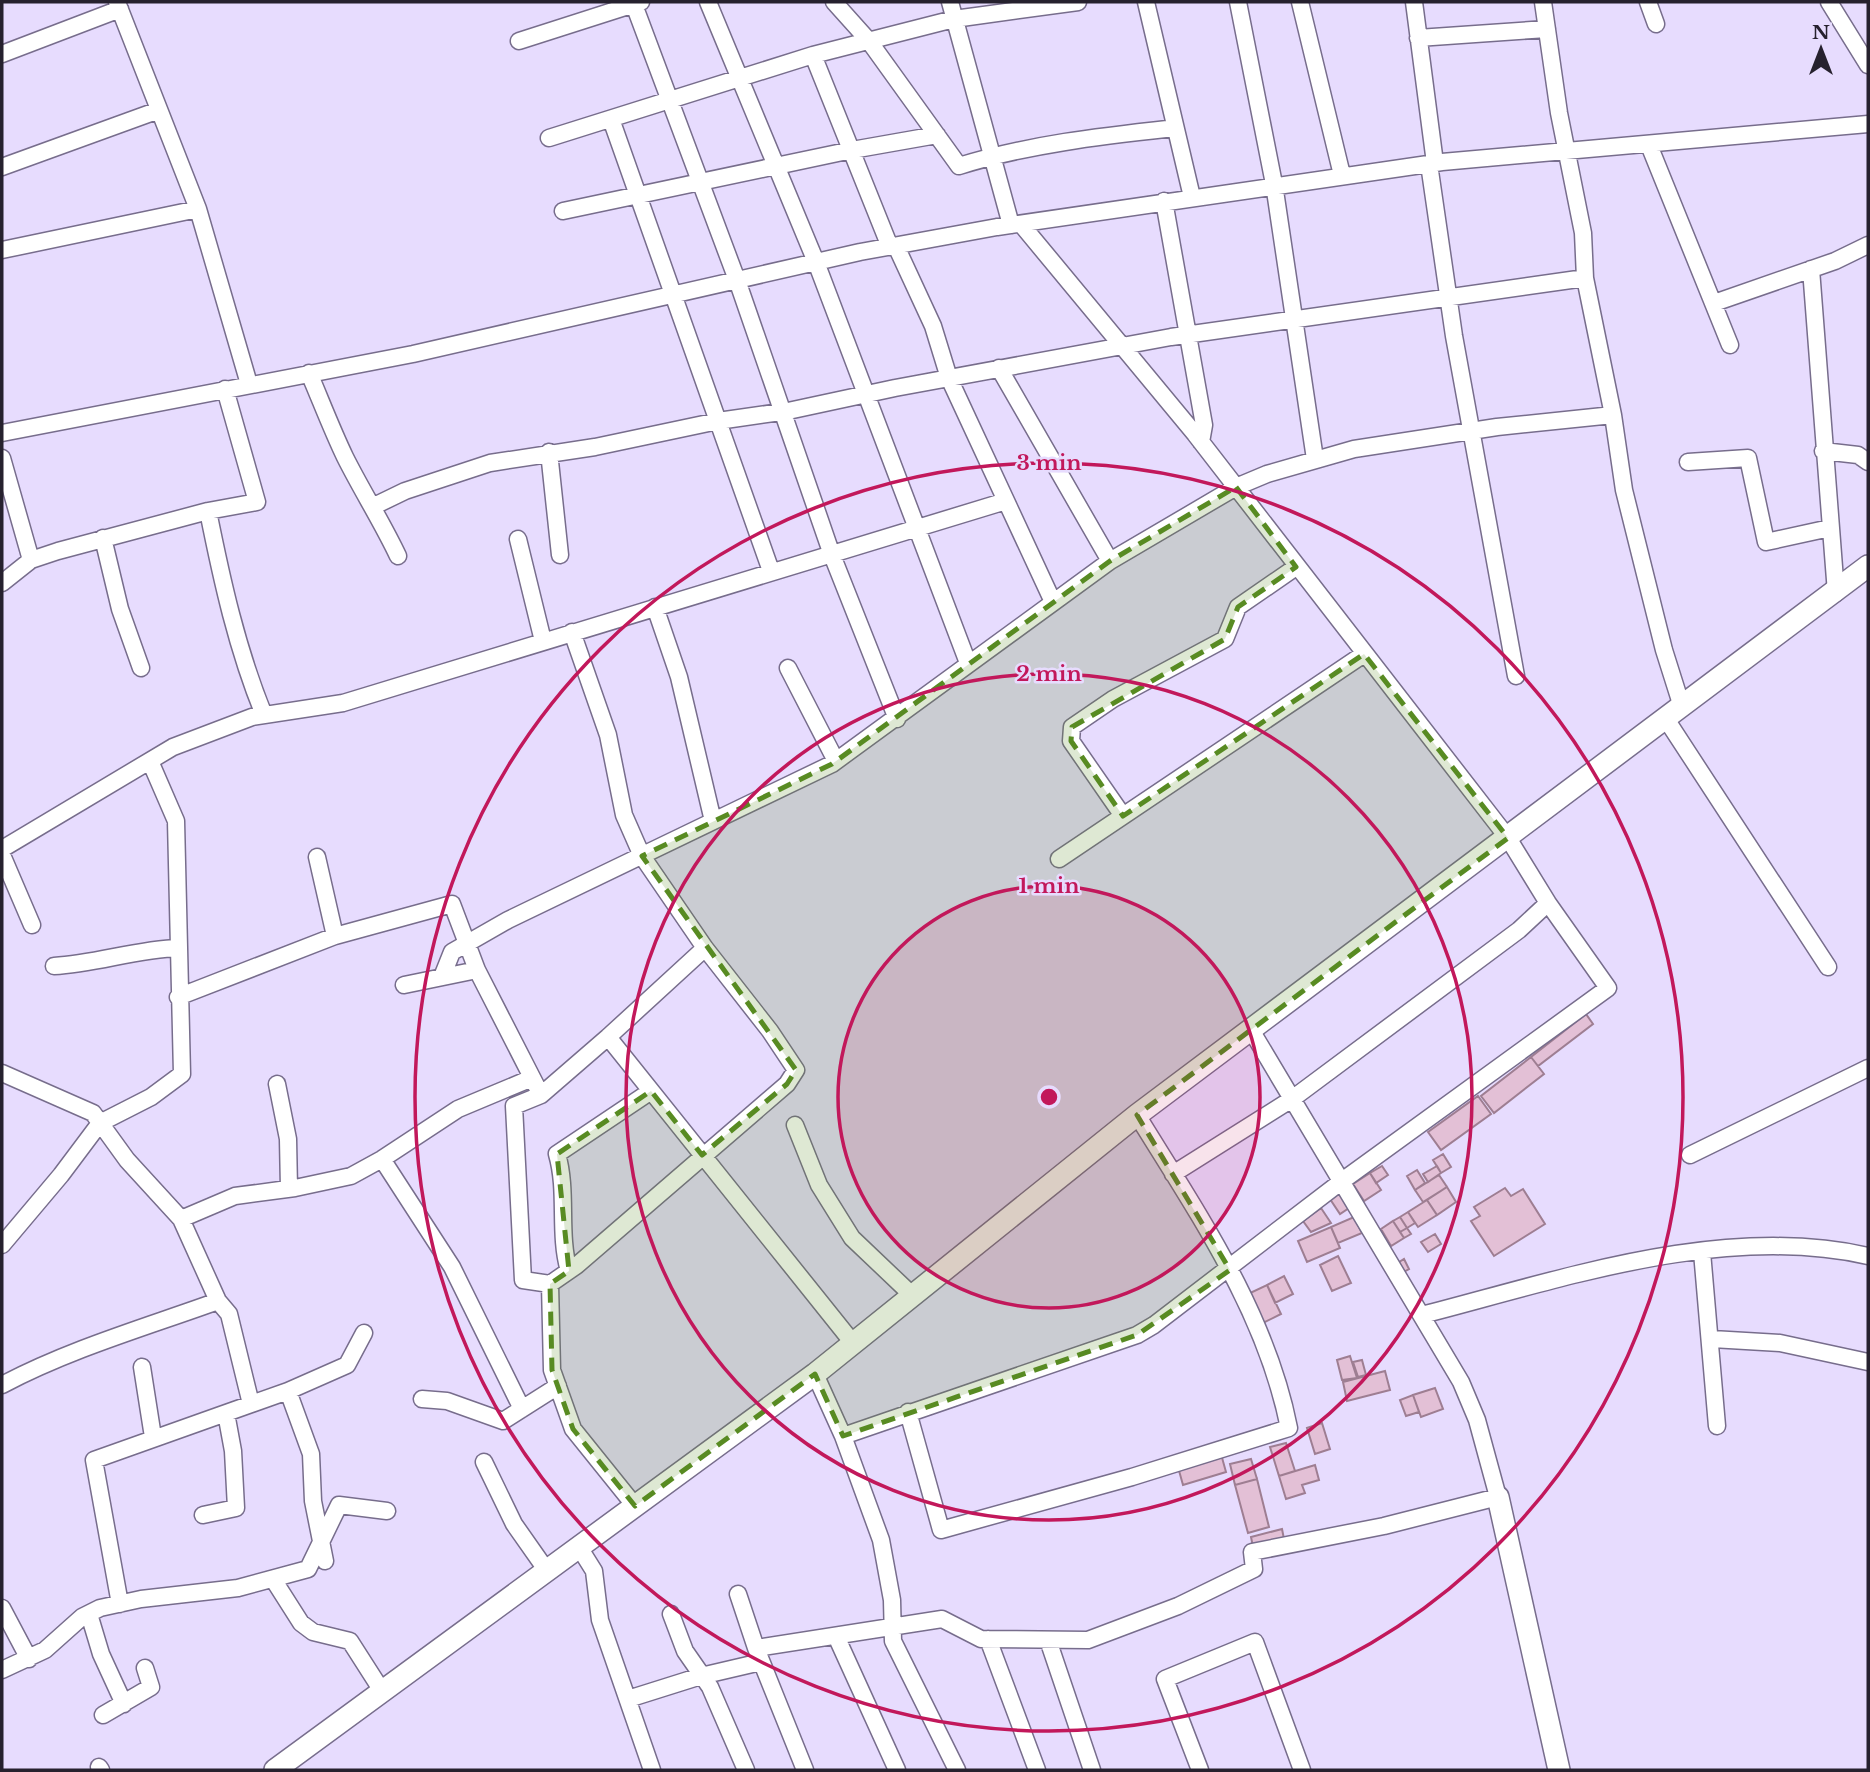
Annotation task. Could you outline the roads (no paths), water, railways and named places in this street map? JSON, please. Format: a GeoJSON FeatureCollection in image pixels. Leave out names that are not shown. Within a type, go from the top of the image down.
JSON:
{"type":"FeatureCollection","features":[{"type":"Feature","properties":{"kind":"street"},"geometry":{"type":"LineString","coordinates":[[708,2],[816,262],[968,663]]}},
{"type":"Feature","properties":{"kind":"street"},"geometry":{"type":"LineString","coordinates":[[834,2],[869,41],[959,166],[992,155],[1078,139],[1175,128]]}},
{"type":"Feature","properties":{"kind":"street"},"geometry":{"type":"LineString","coordinates":[[842,1436],[1137,1335],[1230,1269],[1342,1181],[1608,988],[1548,904],[1508,838],[1201,442],[1016,224],[992,155],[950,2]]}},
{"type":"Feature","properties":{"kind":"street"},"geometry":{"type":"LineString","coordinates":[[550,138],[813,55],[954,19],[1078,2]]}},
{"type":"Feature","properties":{"kind":"street"},"geometry":{"type":"LineString","coordinates":[[1146,2],[1192,197]]}},
{"type":"Feature","properties":{"kind":"street"},"geometry":{"type":"LineString","coordinates":[[1238,2],[1274,184],[1315,459]]}},
{"type":"Feature","properties":{"kind":"street"},"geometry":{"type":"LineString","coordinates":[[1300,2],[1342,175]]}},
{"type":"Feature","properties":{"kind":"street"},"geometry":{"type":"LineString","coordinates":[[1414,2],[1449,299],[1516,676]]}},
{"type":"Feature","properties":{"kind":"street"},"geometry":{"type":"LineString","coordinates":[[1543,2],[1566,152],[1583,233],[1585,278],[1613,415],[1624,490],[1664,650],[1674,713],[1828,967]]}},
{"type":"Feature","properties":{"kind":"street"},"geometry":{"type":"LineString","coordinates":[[1648,2],[1656,24]]}},
{"type":"Feature","properties":{"kind":"street"},"geometry":{"type":"LineString","coordinates":[[1829,2],[1868,65]]}},
{"type":"Feature","properties":{"kind":"street"},"geometry":{"type":"LineString","coordinates":[[519,41],[637,3],[669,100],[737,280],[780,412],[832,555],[897,719]]}},
{"type":"Feature","properties":{"kind":"street"},"geometry":{"type":"LineString","coordinates":[[2,54],[118,6],[198,209],[249,384]]}},
{"type":"Feature","properties":{"kind":"street"},"geometry":{"type":"LineString","coordinates":[[1418,38],[1547,29]]}},
{"type":"Feature","properties":{"kind":"street"},"geometry":{"type":"LineString","coordinates":[[813,55],[893,246],[933,326],[949,378],[1053,602]]}},
{"type":"Feature","properties":{"kind":"street"},"geometry":{"type":"LineString","coordinates":[[2,167],[159,110]]}},
{"type":"Feature","properties":{"kind":"street"},"geometry":{"type":"LineString","coordinates":[[611,119],[771,570]]}},
{"type":"Feature","properties":{"kind":"street"},"geometry":{"type":"LineString","coordinates":[[2,433],[412,354],[816,262],[1016,224],[1274,184],[1432,163],[1868,124]]}},
{"type":"Feature","properties":{"kind":"street"},"geometry":{"type":"LineString","coordinates":[[563,211],[638,198],[776,165],[937,135]]}},
{"type":"Feature","properties":{"kind":"street"},"geometry":{"type":"LineString","coordinates":[[1649,145],[1730,345]]}},
{"type":"Feature","properties":{"kind":"street"},"geometry":{"type":"LineString","coordinates":[[1164,201],[1204,425],[1201,442]]}},
{"type":"Feature","properties":{"kind":"street"},"geometry":{"type":"LineString","coordinates":[[2,250],[198,209]]}},
{"type":"Feature","properties":{"kind":"street"},"geometry":{"type":"LineString","coordinates":[[1714,303],[1811,269],[1868,245]]}},
{"type":"Feature","properties":{"kind":"street"},"geometry":{"type":"LineString","coordinates":[[1811,269],[1836,593]]}},
{"type":"Feature","properties":{"kind":"street"},"geometry":{"type":"LineString","coordinates":[[374,506],[405,491],[490,463],[595,447],[718,421],[780,412],[999,368],[1187,335],[1585,278]]}},
{"type":"Feature","properties":{"kind":"street"},"geometry":{"type":"LineString","coordinates":[[999,368],[1110,561]]}},
{"type":"Feature","properties":{"kind":"street"},"geometry":{"type":"LineString","coordinates":[[309,373],[344,456],[366,498],[374,506],[398,556]]}},
{"type":"Feature","properties":{"kind":"street"},"geometry":{"type":"LineString","coordinates":[[2,583],[31,560],[208,511],[257,502],[225,389]]}},
{"type":"Feature","properties":{"kind":"street"},"geometry":{"type":"LineString","coordinates":[[442,977],[452,952],[836,761],[1110,561],[1236,487],[1266,474],[1354,449],[1471,430],[1613,415]]}},
{"type":"Feature","properties":{"kind":"street"},"geometry":{"type":"LineString","coordinates":[[1823,451],[1858,455],[1868,462]]}},
{"type":"Feature","properties":{"kind":"street"},"geometry":{"type":"LineString","coordinates":[[550,452],[560,555]]}},
{"type":"Feature","properties":{"kind":"street"},"geometry":{"type":"LineString","coordinates":[[2,458],[31,560]]}},
{"type":"Feature","properties":{"kind":"street"},"geometry":{"type":"LineString","coordinates":[[1688,462],[1748,458],[1766,542],[1830,528]]}},
{"type":"Feature","properties":{"kind":"street"},"geometry":{"type":"LineString","coordinates":[[2,849],[173,747],[264,715],[343,703],[771,570],[832,555],[1006,501]]}},
{"type":"Feature","properties":{"kind":"street"},"geometry":{"type":"LineString","coordinates":[[208,511],[235,632],[245,667],[264,715]]}},
{"type":"Feature","properties":{"kind":"street"},"geometry":{"type":"LineString","coordinates":[[103,538],[120,609],[141,668]]}},
{"type":"Feature","properties":{"kind":"street"},"geometry":{"type":"LineString","coordinates":[[519,539],[543,641]]}},
{"type":"Feature","properties":{"kind":"street"},"geometry":{"type":"LineString","coordinates":[[275,1770],[815,1374],[1137,1115],[1836,593],[1868,566]]}},
{"type":"Feature","properties":{"kind":"street"},"geometry":{"type":"LineString","coordinates":[[1123,816],[1071,741],[1072,727],[1114,699],[1225,639],[1238,607],[1296,567]]}},
{"type":"Feature","properties":{"kind":"street"},"geometry":{"type":"LineString","coordinates":[[655,607],[679,677],[713,821]]}},
{"type":"Feature","properties":{"kind":"street"},"geometry":{"type":"LineString","coordinates":[[572,632],[608,735],[624,815],[642,856],[705,948],[770,1031],[796,1070],[787,1084],[569,1271],[551,1284],[523,1280],[514,1106],[541,1095],[705,948]]}},
{"type":"Feature","properties":{"kind":"street"},"geometry":{"type":"LineString","coordinates":[[1059,859],[1364,654]]}},
{"type":"Feature","properties":{"kind":"street"},"geometry":{"type":"LineString","coordinates":[[788,668],[836,761]]}},
{"type":"Feature","properties":{"kind":"street"},"geometry":{"type":"LineString","coordinates":[[2,1245],[61,1175],[100,1123],[151,1097],[182,1074],[178,997],[176,821],[150,761]]}},
{"type":"Feature","properties":{"kind":"street"},"geometry":{"type":"LineString","coordinates":[[2,855],[32,925]]}},
{"type":"Feature","properties":{"kind":"street"},"geometry":{"type":"LineString","coordinates":[[317,857],[335,936]]}},
{"type":"Feature","properties":{"kind":"street"},"geometry":{"type":"LineString","coordinates":[[178,997],[335,936],[452,904],[477,970],[541,1095]]}},
{"type":"Feature","properties":{"kind":"street"},"geometry":{"type":"LineString","coordinates":[[1173,1174],[1292,1099],[1519,930],[1548,904]]}},
{"type":"Feature","properties":{"kind":"street"},"geometry":{"type":"LineString","coordinates":[[54,966],[80,965],[145,949],[179,948]]}},
{"type":"Feature","properties":{"kind":"street"},"geometry":{"type":"LineString","coordinates":[[404,985],[477,970]]}},
{"type":"Feature","properties":{"kind":"street"},"geometry":{"type":"LineString","coordinates":[[1251,1030],[1461,1382],[1477,1420],[1498,1497],[1559,1770]]}},
{"type":"Feature","properties":{"kind":"street"},"geometry":{"type":"LineString","coordinates":[[608,1037],[853,1343]]}},
{"type":"Feature","properties":{"kind":"street"},"geometry":{"type":"LineString","coordinates":[[1690,1155],[1868,1068]]}},
{"type":"Feature","properties":{"kind":"street"},"geometry":{"type":"LineString","coordinates":[[2,1073],[93,1113],[127,1160],[181,1219],[218,1301],[229,1314],[251,1404]]}},
{"type":"Feature","properties":{"kind":"street"},"geometry":{"type":"LineString","coordinates":[[181,1219],[235,1196],[289,1189],[351,1176],[458,1109],[532,1078]]}},
{"type":"Feature","properties":{"kind":"street"},"geometry":{"type":"LineString","coordinates":[[277,1084],[288,1139],[289,1189]]}},
{"type":"Feature","properties":{"kind":"street"},"geometry":{"type":"LineString","coordinates":[[569,1271],[564,1252],[562,1172],[557,1154],[651,1091]]}},
{"type":"Feature","properties":{"kind":"street"},"geometry":{"type":"LineString","coordinates":[[908,1412],[942,1530],[1107,1484],[1289,1428],[1275,1367],[1230,1269],[1137,1115]]}},
{"type":"Feature","properties":{"kind":"street"},"geometry":{"type":"LineString","coordinates":[[795,1125],[819,1185],[852,1238],[913,1296]]}},
{"type":"Feature","properties":{"kind":"street"},"geometry":{"type":"LineString","coordinates":[[382,1159],[452,1267],[522,1409]]}},
{"type":"Feature","properties":{"kind":"street"},"geometry":{"type":"LineString","coordinates":[[1422,1315],[1607,1268],[1729,1247],[1775,1246],[1868,1256]]}},
{"type":"Feature","properties":{"kind":"street"},"geometry":{"type":"LineString","coordinates":[[1702,1252],[1712,1339],[1717,1426]]}},
{"type":"Feature","properties":{"kind":"street"},"geometry":{"type":"LineString","coordinates":[[551,1284],[550,1355],[573,1429],[635,1506]]}},
{"type":"Feature","properties":{"kind":"street"},"geometry":{"type":"LineString","coordinates":[[2,1385],[55,1359],[79,1353],[218,1301]]}},
{"type":"Feature","properties":{"kind":"street"},"geometry":{"type":"LineString","coordinates":[[120,1604],[94,1460],[288,1391],[347,1365],[364,1333]]}},
{"type":"Feature","properties":{"kind":"street"},"geometry":{"type":"LineString","coordinates":[[1712,1339],[1780,1343],[1868,1362]]}},
{"type":"Feature","properties":{"kind":"street"},"geometry":{"type":"LineString","coordinates":[[142,1367],[153,1437]]}},
{"type":"Feature","properties":{"kind":"street"},"geometry":{"type":"LineString","coordinates":[[815,1374],[842,1436],[881,1540],[892,1600],[893,1641],[957,1770]]}},
{"type":"Feature","properties":{"kind":"street"},"geometry":{"type":"LineString","coordinates":[[422,1399],[447,1401],[503,1421],[558,1386]]}},
{"type":"Feature","properties":{"kind":"street"},"geometry":{"type":"LineString","coordinates":[[288,1391],[311,1454],[313,1502],[325,1561]]}},
{"type":"Feature","properties":{"kind":"street"},"geometry":{"type":"LineString","coordinates":[[203,1515],[236,1508],[233,1451],[226,1413]]}},
{"type":"Feature","properties":{"kind":"street"},"geometry":{"type":"LineString","coordinates":[[484,1462],[514,1524],[547,1571]]}},
{"type":"Feature","properties":{"kind":"street"},"geometry":{"type":"LineString","coordinates":[[628,1699],[759,1655],[836,1636],[942,1619],[988,1639],[1088,1640],[1178,1606],[1254,1569],[1252,1552],[1384,1526],[1498,1497]]}},
{"type":"Feature","properties":{"kind":"street"},"geometry":{"type":"LineString","coordinates":[[2,1670],[29,1659],[89,1614],[120,1604],[238,1588],[308,1569],[339,1505],[387,1511]]}},
{"type":"Feature","properties":{"kind":"street"},"geometry":{"type":"LineString","coordinates":[[579,1547],[594,1571],[600,1620],[652,1770]]}},
{"type":"Feature","properties":{"kind":"street"},"geometry":{"type":"LineString","coordinates":[[272,1579],[301,1623],[313,1632],[350,1641],[382,1692]]}},
{"type":"Feature","properties":{"kind":"street"},"geometry":{"type":"LineString","coordinates":[[738,1594],[805,1770]]}},
{"type":"Feature","properties":{"kind":"street"},"geometry":{"type":"LineString","coordinates":[[2,1608],[29,1659]]}},
{"type":"Feature","properties":{"kind":"street"},"geometry":{"type":"LineString","coordinates":[[89,1614],[101,1654],[124,1704]]}},
{"type":"Feature","properties":{"kind":"street"},"geometry":{"type":"LineString","coordinates":[[671,1614],[685,1651],[710,1687],[746,1770]]}},
{"type":"Feature","properties":{"kind":"street"},"geometry":{"type":"LineString","coordinates":[[836,1636],[897,1770]]}},
{"type":"Feature","properties":{"kind":"street"},"geometry":{"type":"LineString","coordinates":[[988,1639],[1037,1770]]}},
{"type":"Feature","properties":{"kind":"street"},"geometry":{"type":"LineString","coordinates":[[1048,1640],[1092,1770]]}},
{"type":"Feature","properties":{"kind":"street"},"geometry":{"type":"LineString","coordinates":[[1199,1770],[1165,1679],[1255,1642],[1302,1770]]}},
{"type":"Feature","properties":{"kind":"street"},"geometry":{"type":"LineString","coordinates":[[103,1715],[151,1687],[145,1668]]}}]}
